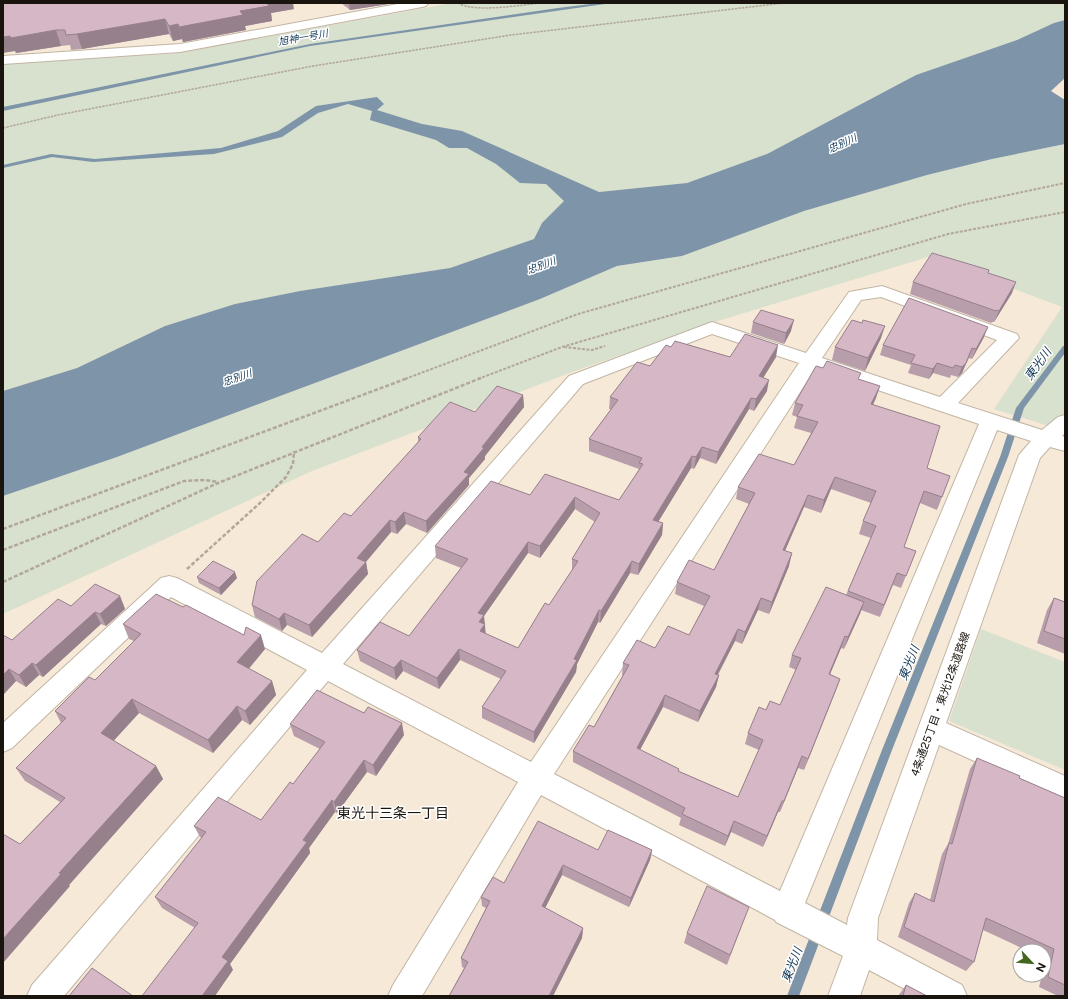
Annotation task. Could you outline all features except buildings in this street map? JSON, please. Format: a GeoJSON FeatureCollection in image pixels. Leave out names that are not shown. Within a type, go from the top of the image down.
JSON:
{"type":"FeatureCollection","features":[{"type":"Feature","properties":{"kind":"street"},"geometry":{"type":"LineString","coordinates":[[3,60],[180,48],[422,3]]}},
{"type":"Feature","properties":{"kind":"street"},"geometry":{"type":"LineString","coordinates":[[333,8],[342,18]]}},
{"type":"Feature","properties":{"kind":"street"},"geometry":{"type":"LineString","coordinates":[[404,996],[536,778],[810,361],[855,296],[882,292],[1010,338],[944,405]]}},
{"type":"Feature","properties":{"kind":"street"},"geometry":{"type":"LineString","coordinates":[[43,996],[324,668],[576,380],[712,328],[1046,438]]}},
{"type":"Feature","properties":{"kind":"street","name":"4条通25丁目・東光12条道路線"},"geometry":{"type":"LineString","coordinates":[[844,996],[847,942],[863,918],[1030,455],[1046,438],[1065,422]]}},
{"type":"Feature","properties":{"kind":"street"},"geometry":{"type":"LineString","coordinates":[[795,915],[997,423]]}},
{"type":"Feature","properties":{"kind":"street"},"geometry":{"type":"LineString","coordinates":[[3,740],[169,586],[951,996]]}},
{"type":"Feature","properties":{"kind":"street"},"geometry":{"type":"LineString","coordinates":[[931,729],[1065,789]]}},
{"type":"Feature","properties":{"kind":"path"},"geometry":{"type":"LineString","coordinates":[[458,3],[461,5],[481,8],[541,3]]}},
{"type":"Feature","properties":{"kind":"path"},"geometry":{"type":"LineString","coordinates":[[3,128],[58,115],[313,66],[511,35],[784,3]]}},
{"type":"Feature","properties":{"kind":"path"},"geometry":{"type":"LineString","coordinates":[[3,529],[578,314],[966,204],[1065,183]]}},
{"type":"Feature","properties":{"kind":"path"},"geometry":{"type":"LineString","coordinates":[[3,582],[218,483],[427,398],[562,346],[948,234],[1065,212]]}},
{"type":"Feature","properties":{"kind":"path"},"geometry":{"type":"LineString","coordinates":[[169,586],[261,502],[286,476],[291,470],[293,464],[294,451]]}},
{"type":"Feature","properties":{"kind":"path"},"geometry":{"type":"LineString","coordinates":[[3,550],[184,481],[205,480],[218,483]]}},
{"type":"Feature","properties":{"kind":"green space"},"geometry":{"type":"Polygon","coordinates":[[[452,3],[1065,3],[1065,20],[1054,23],[1017,40],[916,75],[767,154],[687,183],[599,192],[542,223],[534,239],[450,268],[300,291],[235,304],[165,326],[77,368],[3,391],[3,63],[171,54],[452,3]]]}},
{"type":"Feature","properties":{"kind":"green space"},"geometry":{"type":"Polygon","coordinates":[[[1065,144],[1065,431],[994,409],[1062,307],[928,257],[718,321],[575,371],[312,471],[3,614],[3,496],[117,457],[540,299],[617,266],[682,256],[804,211],[927,175],[992,159],[1065,144]]]}},
{"type":"Feature","properties":{"kind":"green space"},"geometry":{"type":"Polygon","coordinates":[[[981,629],[1065,662],[1065,770],[949,721],[981,629]]]}},
{"type":"Feature","properties":{"kind":"water","name":"忠別川"},"geometry":{"type":"Polygon","coordinates":[[[1065,20],[1065,78],[1051,91],[1065,100],[1065,144],[992,159],[927,175],[804,211],[682,256],[617,266],[540,299],[117,457],[3,496],[3,391],[77,368],[165,326],[235,304],[300,291],[450,268],[534,239],[542,223],[564,201],[546,184],[520,183],[496,164],[467,148],[449,148],[436,140],[370,120],[372,111],[348,104],[318,113],[282,137],[214,154],[93,162],[52,157],[3,168],[3,165],[51,154],[95,159],[221,148],[278,131],[316,106],[377,97],[384,104],[377,110],[422,124],[462,131],[599,192],[687,183],[767,154],[916,75],[1017,40],[1054,23],[1065,20]]]}},
{"type":"Feature","properties":{"kind":"waterway","name":"旭神一号川"},"geometry":{"type":"LineString","coordinates":[[3,109],[310,45],[558,9],[610,3]]}},
{"type":"Feature","properties":{"kind":"waterway","name":"東光川"},"geometry":{"type":"LineString","coordinates":[[793,996],[887,750],[1004,457],[1020,408],[1065,348]]}},
{"type":"Feature","properties":{"kind":"district","name":"東光十三条一丁目"},"geometry":{"type":"Point","coordinates":[393,813]}}]}
